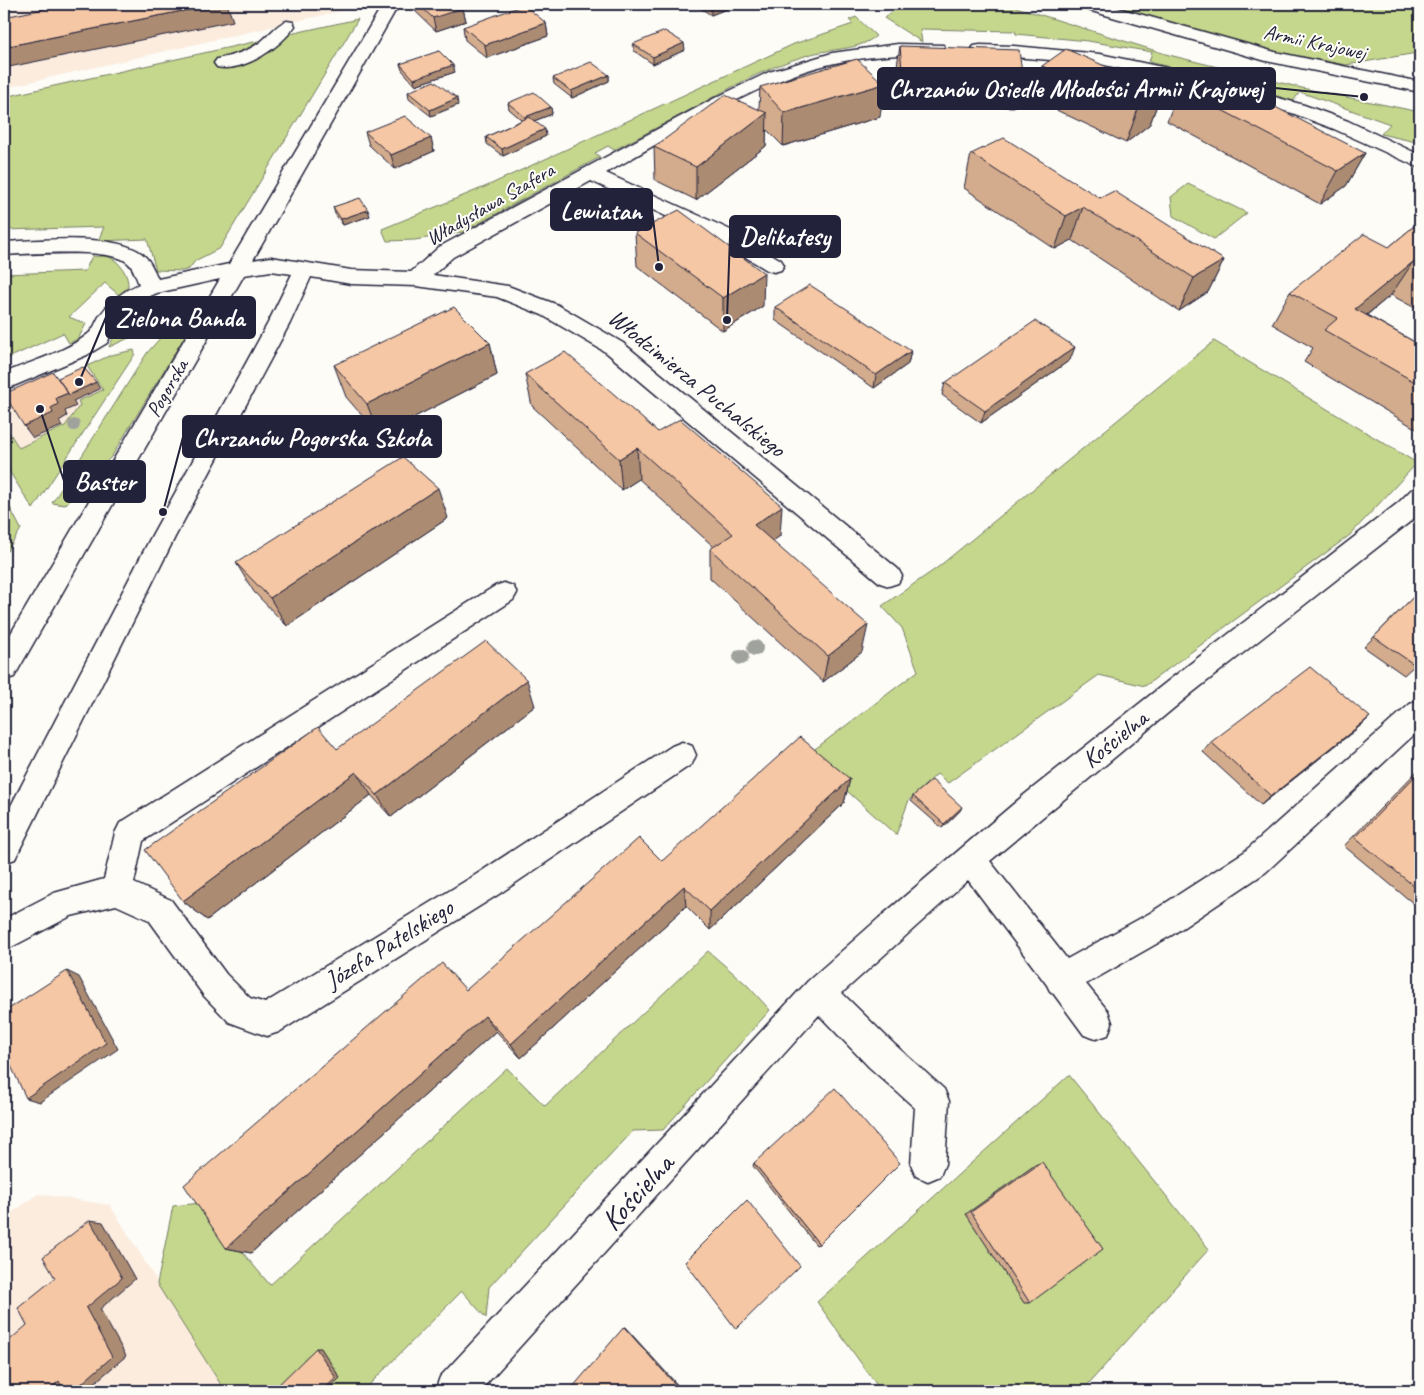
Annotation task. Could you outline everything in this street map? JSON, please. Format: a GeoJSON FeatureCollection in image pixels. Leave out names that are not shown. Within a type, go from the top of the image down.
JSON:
{"type":"FeatureCollection","features":[{"type":"Feature","properties":{"kind":"street","name":"Pogorska"},"geometry":{"type":"LineString","coordinates":[[4,669],[391,4]]}},
{"type":"Feature","properties":{"kind":"street","name":"Armii Krajowej"},"geometry":{"type":"LineString","coordinates":[[1087,4],[1272,57],[1420,87]]}},
{"type":"Feature","properties":{"kind":"street"},"geometry":{"type":"LineString","coordinates":[[223,63],[246,58],[262,49],[287,26]]}},
{"type":"Feature","properties":{"kind":"street","name":"Władysława Szafera"},"geometry":{"type":"LineString","coordinates":[[4,382],[79,350],[99,338],[108,320],[121,305],[131,296],[151,287],[236,268],[271,264],[350,277],[416,280],[446,252],[722,102],[775,76],[832,58],[898,49],[1014,51],[1100,59],[1170,74],[1298,110],[1341,125],[1420,162]]}},
{"type":"Feature","properties":{"kind":"street","name":"Władysława Szafera"},"geometry":{"type":"LineString","coordinates":[[591,173],[728,236],[774,265]]}},
{"type":"Feature","properties":{"kind":"street"},"geometry":{"type":"LineString","coordinates":[[4,248],[84,247],[124,252],[135,257],[151,287]]}},
{"type":"Feature","properties":{"kind":"street"},"geometry":{"type":"LineString","coordinates":[[4,849],[163,537],[279,323],[304,269]]}},
{"type":"Feature","properties":{"kind":"street","name":"Włodzimierza Puchalskiego"},"geometry":{"type":"LineString","coordinates":[[416,280],[500,291],[550,310],[592,333],[630,360],[889,576]]}},
{"type":"Feature","properties":{"kind":"street","name":"Kościelna"},"geometry":{"type":"LineString","coordinates":[[454,1391],[819,992],[881,935],[971,860],[1025,811],[1179,687],[1407,510],[1420,497]]}},
{"type":"Feature","properties":{"kind":"street"},"geometry":{"type":"LineString","coordinates":[[4,936],[65,903],[117,890],[130,833],[504,593]]}},
{"type":"Feature","properties":{"kind":"street"},"geometry":{"type":"LineString","coordinates":[[1062,980],[1162,924],[1255,862],[1420,712]]}},
{"type":"Feature","properties":{"kind":"street","name":"Józefa Patelskiego"},"geometry":{"type":"LineString","coordinates":[[117,890],[160,910],[221,991],[240,1011],[267,1020],[488,884],[682,755]]}},
{"type":"Feature","properties":{"kind":"street"},"geometry":{"type":"LineString","coordinates":[[971,860],[1096,1023]]}},
{"type":"Feature","properties":{"kind":"street"},"geometry":{"type":"LineString","coordinates":[[819,992],[881,1055],[932,1101],[928,1164]]}},
{"type":"Feature","properties":{"kind":"shaded area"},"geometry":{"type":"Polygon","coordinates":[[[4,4],[357,4],[354,8],[4,88],[4,4]]]}},
{"type":"Feature","properties":{"kind":"shaded area"},"geometry":{"type":"Polygon","coordinates":[[[87,366],[104,390],[78,401],[80,405],[65,426],[19,448],[4,424],[4,402],[87,366]]]}},
{"type":"Feature","properties":{"kind":"shaded area"},"geometry":{"type":"Polygon","coordinates":[[[38,1194],[110,1205],[225,1391],[4,1391],[4,1218],[38,1194]]]}},
{"type":"Feature","properties":{"kind":"green space"},"geometry":{"type":"Polygon","coordinates":[[[902,4],[1006,4],[1169,55],[1302,88],[1420,112],[1420,143],[1381,134],[1390,124],[1300,92],[1293,101],[1224,80],[1149,62],[1152,52],[1088,41],[1016,34],[1015,31],[920,29],[922,42],[884,18],[902,4]]]}},
{"type":"Feature","properties":{"kind":"green space"},"geometry":{"type":"Polygon","coordinates":[[[1107,4],[1420,4],[1420,50],[1417,53],[1346,65],[1244,46],[1107,4]]]}},
{"type":"Feature","properties":{"kind":"green space"},"geometry":{"type":"Polygon","coordinates":[[[856,17],[876,36],[853,47],[808,55],[756,75],[614,150],[608,146],[595,153],[600,157],[463,232],[415,240],[387,241],[382,229],[487,186],[794,44],[853,24],[849,20],[856,17]]]}},
{"type":"Feature","properties":{"kind":"green space"},"geometry":{"type":"Polygon","coordinates":[[[358,19],[220,248],[195,261],[189,269],[182,271],[156,270],[147,239],[98,241],[104,227],[4,230],[4,97],[358,19]]]}},
{"type":"Feature","properties":{"kind":"green space"},"geometry":{"type":"Polygon","coordinates":[[[1188,184],[1247,213],[1214,239],[1173,216],[1171,197],[1188,184]]]}},
{"type":"Feature","properties":{"kind":"green space"},"geometry":{"type":"Polygon","coordinates":[[[92,256],[107,256],[117,262],[125,274],[128,287],[119,295],[105,283],[69,317],[86,324],[78,339],[69,343],[63,333],[4,360],[4,274],[85,271],[92,256]]]}},
{"type":"Feature","properties":{"kind":"green space"},"geometry":{"type":"Polygon","coordinates":[[[150,299],[162,323],[109,347],[124,318],[135,308],[150,299]]]}},
{"type":"Feature","properties":{"kind":"green space"},"geometry":{"type":"Polygon","coordinates":[[[168,329],[189,329],[112,456],[65,505],[52,503],[147,353],[168,329]]]}},
{"type":"Feature","properties":{"kind":"green space"},"geometry":{"type":"Polygon","coordinates":[[[1214,341],[1417,463],[1350,535],[1145,686],[1099,675],[948,783],[937,774],[909,800],[896,835],[807,755],[918,671],[902,628],[882,606],[937,568],[1214,341]]]}},
{"type":"Feature","properties":{"kind":"green space"},"geometry":{"type":"Polygon","coordinates":[[[134,350],[135,354],[33,509],[4,463],[4,424],[19,448],[65,426],[80,405],[78,401],[103,390],[87,366],[111,355],[134,350]]]}},
{"type":"Feature","properties":{"kind":"green space"},"geometry":{"type":"Polygon","coordinates":[[[4,496],[21,529],[4,556],[4,496]]]}},
{"type":"Feature","properties":{"kind":"green space"},"geometry":{"type":"Polygon","coordinates":[[[708,951],[747,985],[770,1010],[663,1130],[633,1131],[489,1287],[486,1318],[462,1291],[363,1391],[225,1391],[157,1284],[173,1206],[201,1203],[270,1285],[507,1068],[545,1106],[708,951]]]}},
{"type":"Feature","properties":{"kind":"green space"},"geometry":{"type":"Polygon","coordinates":[[[1069,1075],[1209,1249],[1082,1391],[881,1391],[817,1302],[1069,1075]]]}},
{"type":"Feature","properties":{"kind":"building"},"geometry":{"type":"Polygon","coordinates":[[[43,4],[217,4],[4,47],[4,17],[44,9],[43,4]]]}},
{"type":"Feature","properties":{"kind":"building"},"geometry":{"type":"Polygon","coordinates":[[[418,4],[458,4],[463,8],[433,18],[418,4]]]}},
{"type":"Feature","properties":{"kind":"building"},"geometry":{"type":"Polygon","coordinates":[[[524,5],[546,23],[485,45],[463,27],[524,5]]]}},
{"type":"Feature","properties":{"kind":"building"},"geometry":{"type":"Polygon","coordinates":[[[665,31],[684,43],[653,57],[633,44],[665,31]]]}},
{"type":"Feature","properties":{"kind":"building"},"geometry":{"type":"Polygon","coordinates":[[[900,46],[1019,50],[1022,73],[902,70],[900,46]]]}},
{"type":"Feature","properties":{"kind":"building"},"geometry":{"type":"Polygon","coordinates":[[[1066,49],[1162,91],[1138,109],[1042,66],[1066,49]]]}},
{"type":"Feature","properties":{"kind":"building"},"geometry":{"type":"Polygon","coordinates":[[[439,51],[453,65],[414,79],[400,64],[439,51]]]}},
{"type":"Feature","properties":{"kind":"building"},"geometry":{"type":"Polygon","coordinates":[[[857,59],[884,84],[784,113],[760,87],[857,59]]]}},
{"type":"Feature","properties":{"kind":"building"},"geometry":{"type":"Polygon","coordinates":[[[591,62],[609,75],[571,91],[553,78],[591,62]]]}},
{"type":"Feature","properties":{"kind":"building"},"geometry":{"type":"Polygon","coordinates":[[[1207,72],[1365,153],[1338,171],[1180,88],[1207,72]]]}},
{"type":"Feature","properties":{"kind":"building"},"geometry":{"type":"Polygon","coordinates":[[[434,81],[457,98],[430,110],[408,92],[434,81]]]}},
{"type":"Feature","properties":{"kind":"building"},"geometry":{"type":"Polygon","coordinates":[[[534,92],[551,107],[525,117],[508,103],[534,92]]]}},
{"type":"Feature","properties":{"kind":"building"},"geometry":{"type":"Polygon","coordinates":[[[725,95],[767,113],[696,167],[654,147],[725,95]]]}},
{"type":"Feature","properties":{"kind":"building"},"geometry":{"type":"Polygon","coordinates":[[[405,116],[431,138],[391,155],[365,132],[405,116]]]}},
{"type":"Feature","properties":{"kind":"building"},"geometry":{"type":"Polygon","coordinates":[[[529,117],[545,129],[502,149],[486,137],[529,117]]]}},
{"type":"Feature","properties":{"kind":"building"},"geometry":{"type":"Polygon","coordinates":[[[1004,138],[1100,198],[1114,191],[1224,260],[1194,278],[1083,207],[1066,216],[971,154],[1004,138]]]}},
{"type":"Feature","properties":{"kind":"building"},"geometry":{"type":"Polygon","coordinates":[[[360,198],[368,210],[341,219],[333,207],[360,198]]]}},
{"type":"Feature","properties":{"kind":"building"},"geometry":{"type":"Polygon","coordinates":[[[679,210],[764,273],[723,298],[635,233],[679,210]]]}},
{"type":"Feature","properties":{"kind":"building"},"geometry":{"type":"Polygon","coordinates":[[[1420,221],[1420,266],[1413,262],[1355,309],[1420,345],[1420,385],[1324,330],[1338,318],[1290,292],[1364,234],[1389,247],[1420,221]]]}},
{"type":"Feature","properties":{"kind":"building"},"geometry":{"type":"Polygon","coordinates":[[[810,285],[911,351],[876,375],[775,307],[810,285]]]}},
{"type":"Feature","properties":{"kind":"building"},"geometry":{"type":"Polygon","coordinates":[[[454,307],[490,343],[367,404],[334,365],[454,307]]]}},
{"type":"Feature","properties":{"kind":"building"},"geometry":{"type":"Polygon","coordinates":[[[1035,321],[1075,347],[985,411],[945,383],[1035,321]]]}},
{"type":"Feature","properties":{"kind":"building"},"geometry":{"type":"Polygon","coordinates":[[[565,352],[658,432],[680,419],[782,506],[754,525],[868,625],[828,656],[710,549],[733,534],[637,448],[619,459],[525,374],[565,352]]]}},
{"type":"Feature","properties":{"kind":"building"},"geometry":{"type":"Polygon","coordinates":[[[83,367],[96,382],[69,395],[58,378],[83,367]]]}},
{"type":"Feature","properties":{"kind":"building"},"geometry":{"type":"Polygon","coordinates":[[[53,372],[68,393],[56,398],[58,404],[51,408],[53,413],[24,426],[4,394],[53,372]]]}},
{"type":"Feature","properties":{"kind":"building"},"geometry":{"type":"Polygon","coordinates":[[[403,457],[438,488],[270,598],[236,563],[403,457]]]}},
{"type":"Feature","properties":{"kind":"building"},"geometry":{"type":"Polygon","coordinates":[[[1420,590],[1420,659],[1415,665],[1374,637],[1420,590]]]}},
{"type":"Feature","properties":{"kind":"building"},"geometry":{"type":"Polygon","coordinates":[[[486,641],[527,680],[377,795],[356,772],[183,901],[145,850],[318,727],[337,749],[486,641]]]}},
{"type":"Feature","properties":{"kind":"building"},"geometry":{"type":"Polygon","coordinates":[[[1310,667],[1370,717],[1271,796],[1211,742],[1310,667]]]}},
{"type":"Feature","properties":{"kind":"building"},"geometry":{"type":"Polygon","coordinates":[[[800,737],[850,779],[710,911],[684,886],[511,1044],[485,1016],[226,1248],[184,1185],[442,963],[466,990],[639,838],[662,861],[800,737]]]}},
{"type":"Feature","properties":{"kind":"building"},"geometry":{"type":"Polygon","coordinates":[[[1420,771],[1420,891],[1355,838],[1420,771]]]}},
{"type":"Feature","properties":{"kind":"building"},"geometry":{"type":"Polygon","coordinates":[[[932,780],[962,807],[944,824],[913,796],[932,780]]]}},
{"type":"Feature","properties":{"kind":"building"},"geometry":{"type":"Polygon","coordinates":[[[67,971],[106,1043],[26,1098],[4,1051],[4,1012],[67,971]]]}},
{"type":"Feature","properties":{"kind":"building"},"geometry":{"type":"Polygon","coordinates":[[[835,1088],[900,1163],[819,1244],[754,1163],[835,1088]]]}},
{"type":"Feature","properties":{"kind":"building"},"geometry":{"type":"Polygon","coordinates":[[[1042,1162],[1103,1249],[1030,1303],[971,1212],[1042,1162]]]}},
{"type":"Feature","properties":{"kind":"building"},"geometry":{"type":"Polygon","coordinates":[[[747,1200],[800,1266],[736,1329],[685,1262],[747,1200]]]}},
{"type":"Feature","properties":{"kind":"building"},"geometry":{"type":"Polygon","coordinates":[[[90,1220],[122,1278],[86,1308],[112,1357],[73,1391],[64,1391],[59,1381],[48,1391],[4,1391],[4,1345],[27,1325],[18,1308],[55,1278],[43,1257],[90,1220]]]}},
{"type":"Feature","properties":{"kind":"building"},"geometry":{"type":"Polygon","coordinates":[[[624,1327],[681,1391],[575,1391],[572,1388],[624,1327]]]}},
{"type":"Feature","properties":{"kind":"building"},"geometry":{"type":"Polygon","coordinates":[[[316,1348],[336,1378],[322,1391],[272,1391],[316,1348]]]}},
{"type":"Feature","properties":{"kind":"place","name":"Chrzanów Osiedle Młodości Armii Krajowej"},"geometry":{"type":"Point","coordinates":[1364,97]}},
{"type":"Feature","properties":{"kind":"place","name":"Lewiatan"},"geometry":{"type":"Point","coordinates":[659,267]}},
{"type":"Feature","properties":{"kind":"place","name":"Delikatesy"},"geometry":{"type":"Point","coordinates":[727,320]}},
{"type":"Feature","properties":{"kind":"place","name":"Zielona Banda"},"geometry":{"type":"Point","coordinates":[79,382]}},
{"type":"Feature","properties":{"kind":"place","name":"Baster"},"geometry":{"type":"Point","coordinates":[40,409]}},
{"type":"Feature","properties":{"kind":"place","name":"Chrzanów Pogorska Szkoła"},"geometry":{"type":"Point","coordinates":[163,512]}}]}
